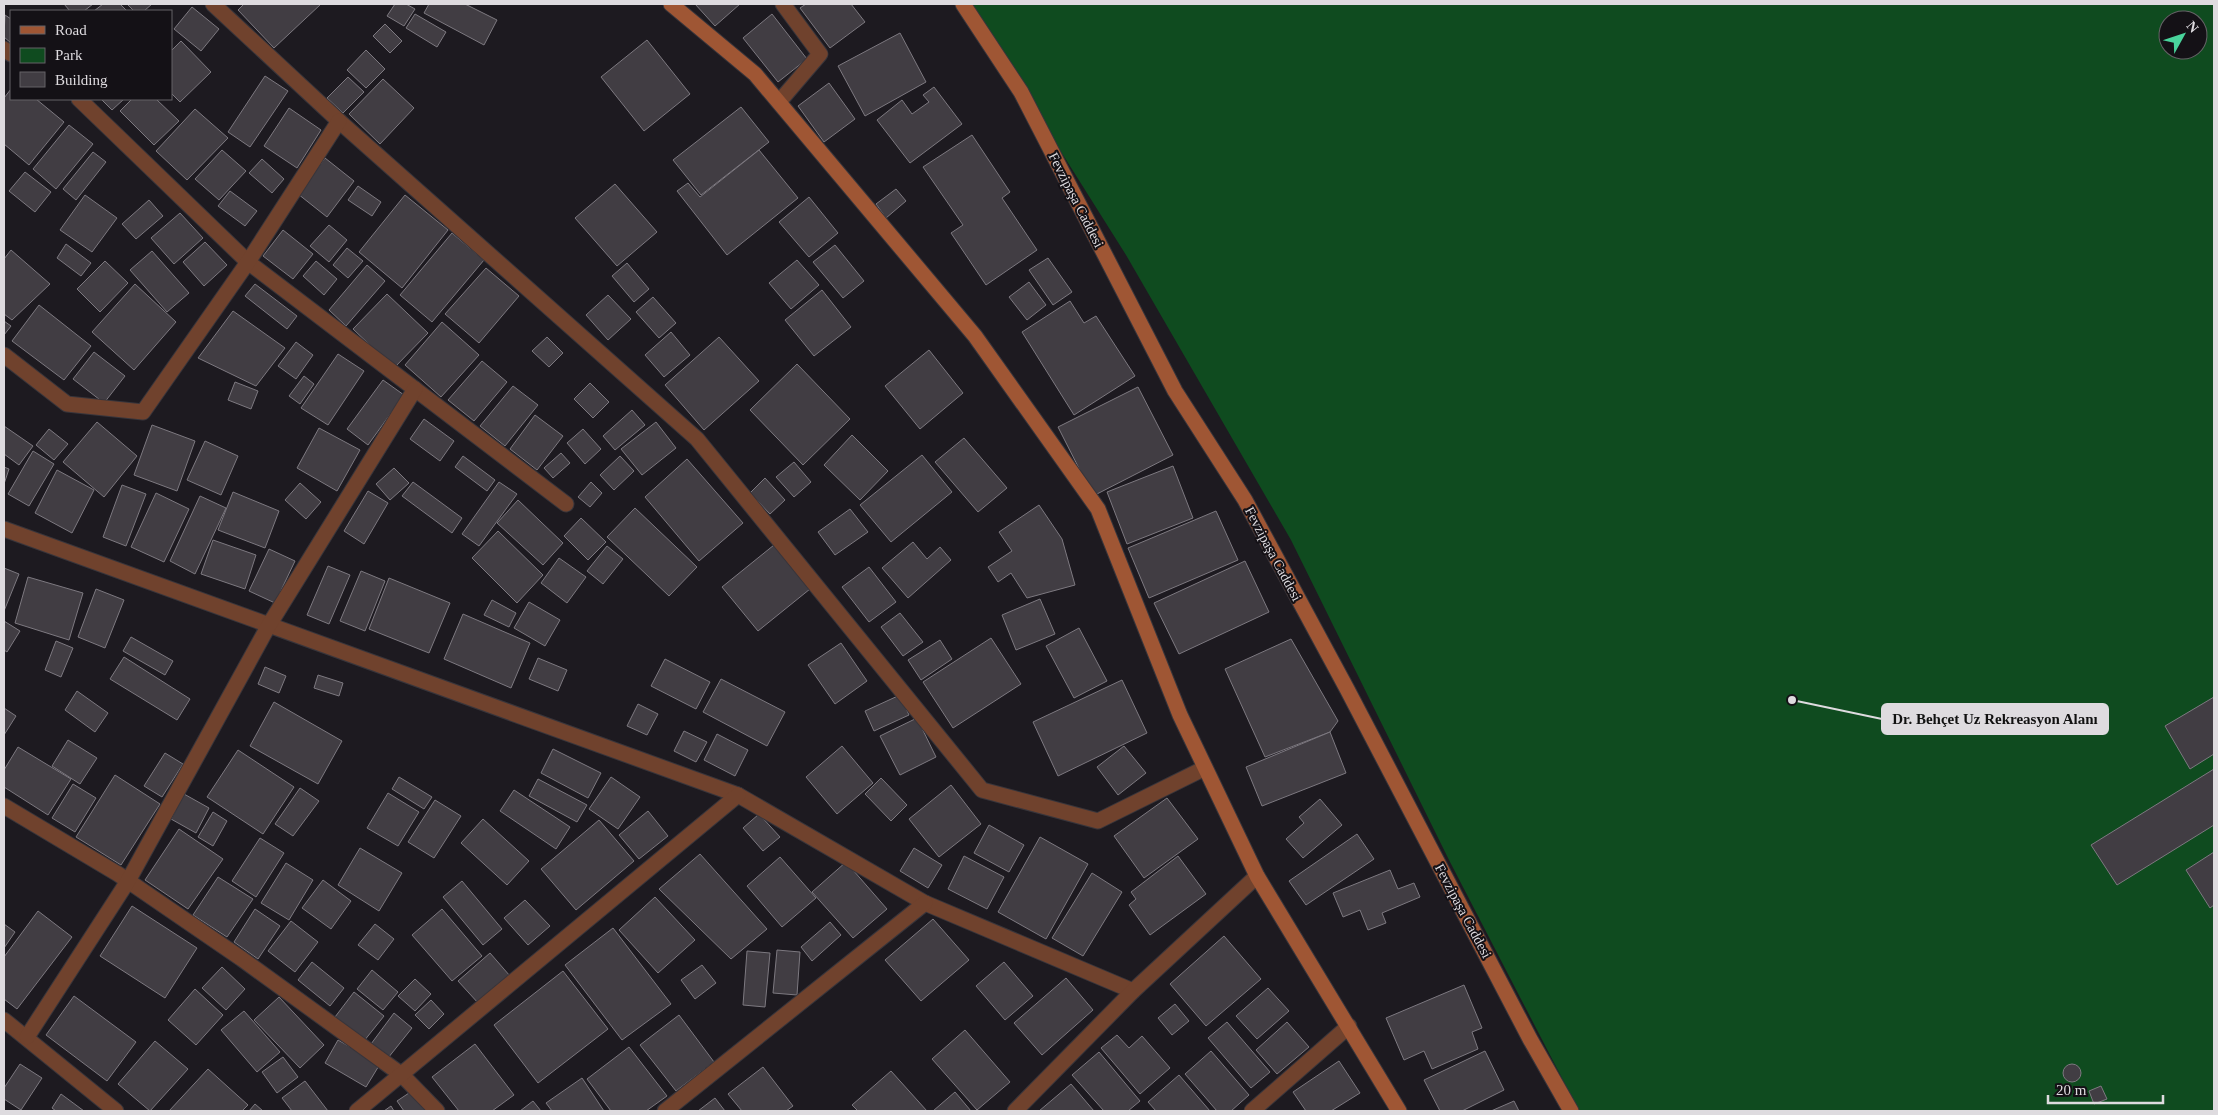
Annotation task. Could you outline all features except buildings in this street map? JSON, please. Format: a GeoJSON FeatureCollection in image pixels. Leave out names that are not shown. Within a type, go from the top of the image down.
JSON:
{"type":"FeatureCollection","features":[{"type":"Feature","properties":{"kind":"street"},"geometry":{"type":"LineString","coordinates":[[213,4],[338,122],[697,439],[982,790],[1098,821],[1205,768]]}},
{"type":"Feature","properties":{"kind":"street"},"geometry":{"type":"LineString","coordinates":[[671,4],[755,74],[779,102],[975,336],[1098,510],[1180,715],[1257,876],[1399,1111]]}},
{"type":"Feature","properties":{"kind":"street"},"geometry":{"type":"LineString","coordinates":[[779,102],[820,54],[783,4]]}},
{"type":"Feature","properties":{"kind":"street","name":"Fevzipaşa Caddesi"},"geometry":{"type":"LineString","coordinates":[[963,4],[1021,92],[1175,391],[1245,500],[1352,698],[1530,1039],[1572,1111]]}},
{"type":"Feature","properties":{"kind":"street"},"geometry":{"type":"LineString","coordinates":[[80,100],[248,262],[566,504]]}},
{"type":"Feature","properties":{"kind":"street"},"geometry":{"type":"LineString","coordinates":[[4,355],[67,404],[143,412],[248,262],[338,122]]}},
{"type":"Feature","properties":{"kind":"street"},"geometry":{"type":"LineString","coordinates":[[27,1038],[128,881],[269,625],[415,389]]}},
{"type":"Feature","properties":{"kind":"street"},"geometry":{"type":"LineString","coordinates":[[4,529],[738,795],[925,903],[1132,991]]}},
{"type":"Feature","properties":{"kind":"street"},"geometry":{"type":"LineString","coordinates":[[357,1111],[738,795]]}},
{"type":"Feature","properties":{"kind":"street"},"geometry":{"type":"LineString","coordinates":[[4,806],[128,881],[242,959],[402,1075],[436,1111]]}},
{"type":"Feature","properties":{"kind":"street"},"geometry":{"type":"LineString","coordinates":[[1015,1111],[1132,991],[1257,876]]}},
{"type":"Feature","properties":{"kind":"street"},"geometry":{"type":"LineString","coordinates":[[665,1111],[925,903]]}},
{"type":"Feature","properties":{"kind":"street"},"geometry":{"type":"LineString","coordinates":[[4,1020],[116,1111]]}},
{"type":"Feature","properties":{"kind":"street"},"geometry":{"type":"LineString","coordinates":[[1252,1111],[1348,1026]]}},
{"type":"Feature","properties":{"kind":"green space"},"geometry":{"type":"Polygon","coordinates":[[[968,4],[2214,4],[2214,1111],[1579,1111],[1449,860],[1291,540],[1126,255],[968,4]]]}},
{"type":"Feature","properties":{"kind":"place","name":"Dr. Behçet Uz Rekreasyon Alanı"},"geometry":{"type":"Point","coordinates":[1792,700]}}]}
